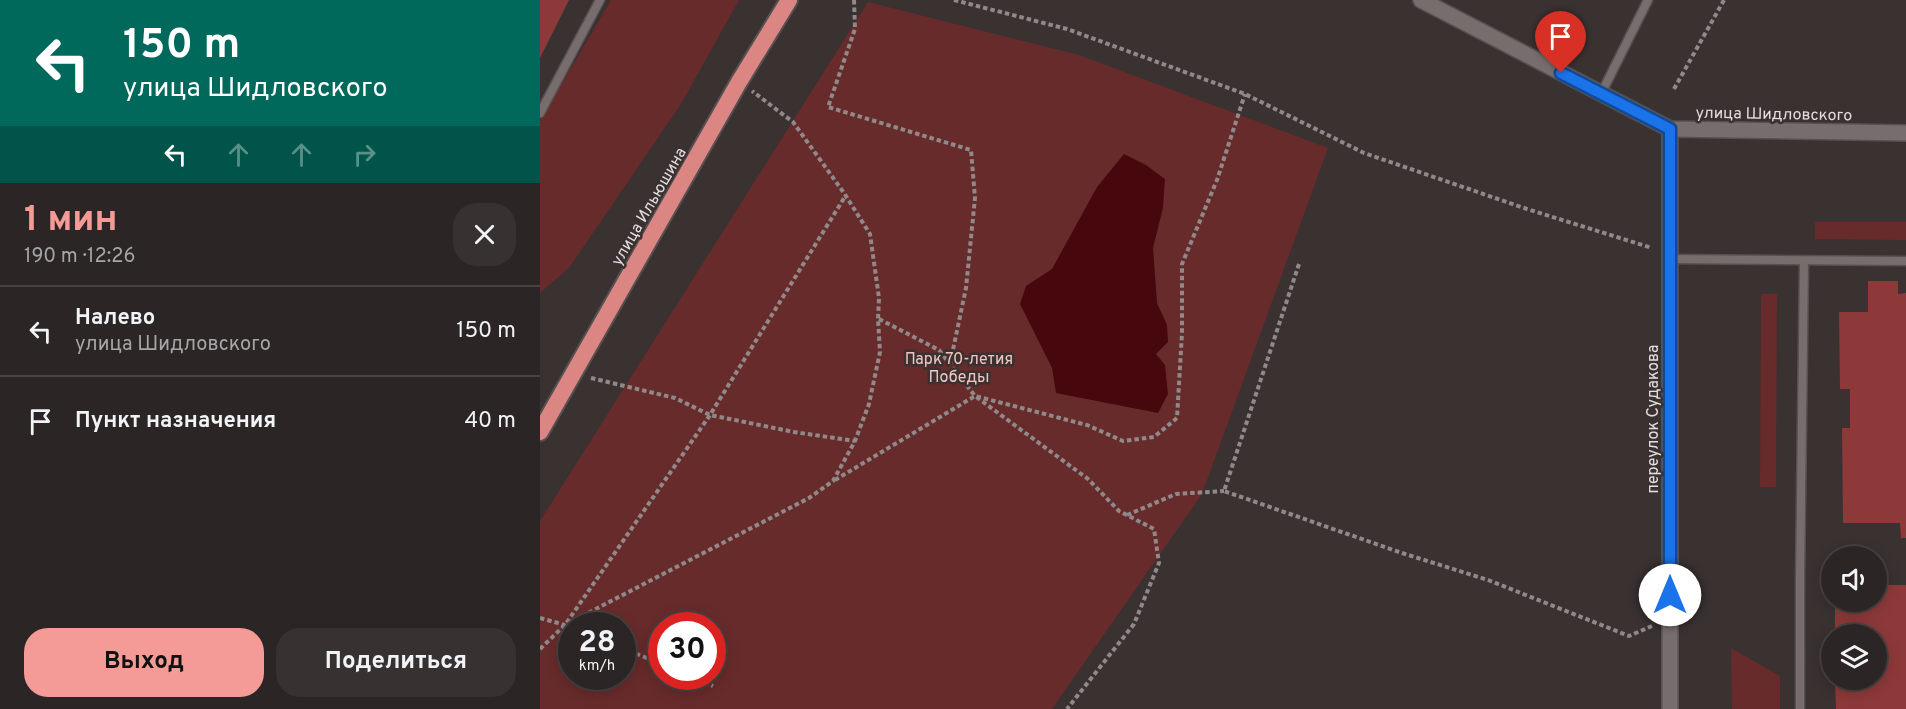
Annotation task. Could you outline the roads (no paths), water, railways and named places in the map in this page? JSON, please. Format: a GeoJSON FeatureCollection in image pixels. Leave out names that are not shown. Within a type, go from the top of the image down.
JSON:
{"type":"FeatureCollection","features":[{"type":"Feature","properties":{"kind":"highway","name":"улица Ильюшина"},"geometry":{"type":"LineString","coordinates":[[540,432],[789,0]]}},
{"type":"Feature","properties":{"kind":"street","name":"улица Шидловского"},"geometry":{"type":"LineString","coordinates":[[1421,0],[1446,6],[1601,94],[1670,129],[1906,133]]}},
{"type":"Feature","properties":{"kind":"street","name":"переулок Судакова"},"geometry":{"type":"LineString","coordinates":[[1670,129],[1670,709]]}},
{"type":"Feature","properties":{"kind":"lane"},"geometry":{"type":"LineString","coordinates":[[540,113],[600,0]]}},
{"type":"Feature","properties":{"kind":"lane"},"geometry":{"type":"LineString","coordinates":[[1601,94],[1648,0]]}},
{"type":"Feature","properties":{"kind":"lane"},"geometry":{"type":"LineString","coordinates":[[1670,256],[1804,261],[1906,261]]}},
{"type":"Feature","properties":{"kind":"lane"},"geometry":{"type":"LineString","coordinates":[[1800,709],[1804,261]]}},
{"type":"Feature","properties":{"kind":"park label","name":"Парк 70-летия Победы"},"geometry":{"type":"Point","coordinates":[959,367]}}]}
